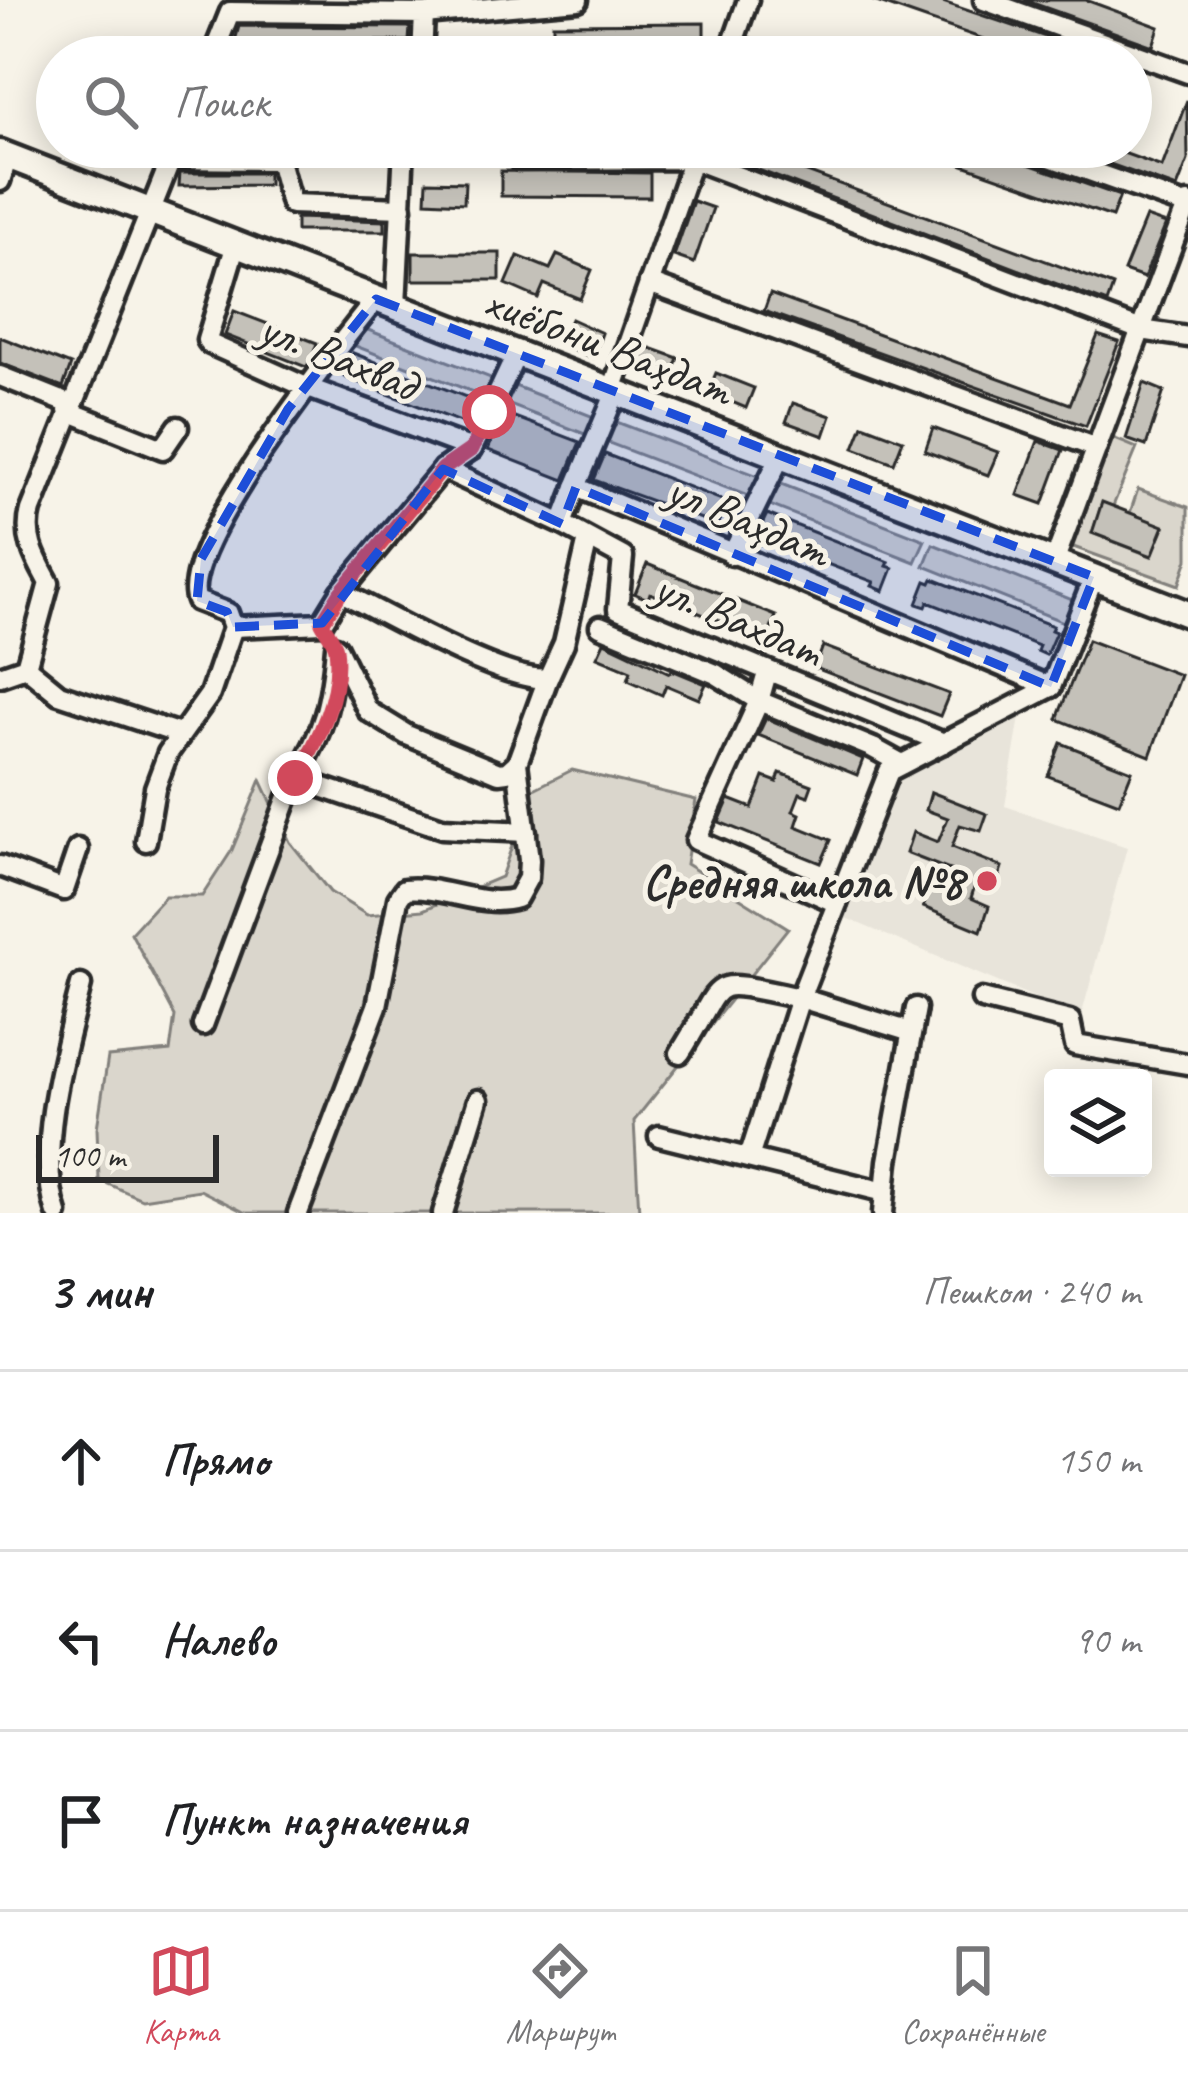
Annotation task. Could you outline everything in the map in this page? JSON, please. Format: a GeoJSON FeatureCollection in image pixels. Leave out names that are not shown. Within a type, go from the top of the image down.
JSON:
{"type":"FeatureCollection","features":[{"type":"Feature","properties":{"kind":"main road","name":"хиёбони Ваҳдат"},"geometry":{"type":"LineString","coordinates":[[3,163],[151,211],[1188,614]]}},
{"type":"Feature","properties":{"kind":"street"},"geometry":{"type":"LineString","coordinates":[[220,36],[230,11],[424,14],[578,0]]}},
{"type":"Feature","properties":{"kind":"street"},"geometry":{"type":"LineString","coordinates":[[735,36],[748,0]]}},
{"type":"Feature","properties":{"kind":"street"},"geometry":{"type":"LineString","coordinates":[[984,0],[1083,36]]}},
{"type":"Feature","properties":{"kind":"street"},"geometry":{"type":"LineString","coordinates":[[423,36],[424,14]]}},
{"type":"Feature","properties":{"kind":"street"},"geometry":{"type":"LineString","coordinates":[[1152,61],[1188,74]]}},
{"type":"Feature","properties":{"kind":"street"},"geometry":{"type":"LineString","coordinates":[[26,667],[49,584],[26,527],[69,407],[168,168]]}},
{"type":"Feature","properties":{"kind":"street"},"geometry":{"type":"LineString","coordinates":[[281,168],[291,204],[402,204]]}},
{"type":"Feature","properties":{"kind":"street"},"geometry":{"type":"LineString","coordinates":[[146,842],[154,788],[180,734],[210,694],[233,627],[228,613],[197,601],[195,579],[216,530],[288,409],[386,303],[403,168]]}},
{"type":"Feature","properties":{"kind":"street"},"geometry":{"type":"LineString","coordinates":[[443,469],[562,524],[614,391],[689,168]]}},
{"type":"Feature","properties":{"kind":"street"},"geometry":{"type":"LineString","coordinates":[[732,168],[1141,330],[1188,337]]}},
{"type":"Feature","properties":{"kind":"street"},"geometry":{"type":"LineString","coordinates":[[1054,562],[1188,205],[1082,168]]}},
{"type":"Feature","properties":{"kind":"street","name":"ул. Вахвад"},"geometry":{"type":"LineString","coordinates":[[236,244],[207,341],[305,387],[472,449]]}},
{"type":"Feature","properties":{"kind":"street"},"geometry":{"type":"LineString","coordinates":[[649,283],[1097,448]]}},
{"type":"Feature","properties":{"kind":"street"},"geometry":{"type":"LineString","coordinates":[[322,623],[341,592],[443,469],[472,449],[517,353]]}},
{"type":"Feature","properties":{"kind":"street"},"geometry":{"type":"LineString","coordinates":[[0,376],[163,449],[178,427]]}},
{"type":"Feature","properties":{"kind":"street"},"geometry":{"type":"LineString","coordinates":[[732,555],[781,455]]}},
{"type":"Feature","properties":{"kind":"street","name":"ул Ваҳдат"},"geometry":{"type":"LineString","coordinates":[[576,487],[1051,687]]}},
{"type":"Feature","properties":{"kind":"street","name":"ул. Вахдат"},"geometry":{"type":"LineString","coordinates":[[562,524],[623,557],[618,609],[944,743]]}},
{"type":"Feature","properties":{"kind":"street"},"geometry":{"type":"LineString","coordinates":[[298,1213],[377,1006],[398,899],[405,889],[422,887],[501,903],[517,898],[528,878],[517,763],[564,643],[588,539]]}},
{"type":"Feature","properties":{"kind":"street"},"geometry":{"type":"LineString","coordinates":[[749,1158],[800,998],[889,771],[1051,687],[1094,577]]}},
{"type":"Feature","properties":{"kind":"street"},"geometry":{"type":"LineString","coordinates":[[341,592],[520,675],[548,678]]}},
{"type":"Feature","properties":{"kind":"street"},"geometry":{"type":"LineString","coordinates":[[233,627],[322,623]]}},
{"type":"Feature","properties":{"kind":"street"},"geometry":{"type":"LineString","coordinates":[[322,623],[368,711],[407,735],[487,769],[507,772],[517,763]]}},
{"type":"Feature","properties":{"kind":"street"},"geometry":{"type":"LineString","coordinates":[[600,626],[716,674],[759,701],[902,764]]}},
{"type":"Feature","properties":{"kind":"street"},"geometry":{"type":"LineString","coordinates":[[203,1024],[295,778],[318,742],[331,703],[336,646]]}},
{"type":"Feature","properties":{"kind":"street"},"geometry":{"type":"LineString","coordinates":[[0,676],[26,667]]}},
{"type":"Feature","properties":{"kind":"street"},"geometry":{"type":"LineString","coordinates":[[26,667],[59,694],[180,734]]}},
{"type":"Feature","properties":{"kind":"street"},"geometry":{"type":"LineString","coordinates":[[767,673],[696,840],[837,903]]}},
{"type":"Feature","properties":{"kind":"street"},"geometry":{"type":"LineString","coordinates":[[295,778],[442,828],[526,832]]}},
{"type":"Feature","properties":{"kind":"street"},"geometry":{"type":"LineString","coordinates":[[0,866],[64,890],[78,849]]}},
{"type":"Feature","properties":{"kind":"street"},"geometry":{"type":"LineString","coordinates":[[680,1053],[708,999],[721,986],[735,984],[911,1032]]}},
{"type":"Feature","properties":{"kind":"street"},"geometry":{"type":"LineString","coordinates":[[56,1213],[48,1182],[58,1078],[81,986]]}},
{"type":"Feature","properties":{"kind":"street"},"geometry":{"type":"LineString","coordinates":[[982,999],[1070,1021],[1075,1045],[1188,1064]]}},
{"type":"Feature","properties":{"kind":"street"},"geometry":{"type":"LineString","coordinates":[[884,1213],[916,1008]]}},
{"type":"Feature","properties":{"kind":"street"},"geometry":{"type":"LineString","coordinates":[[443,1213],[478,1100]]}},
{"type":"Feature","properties":{"kind":"street"},"geometry":{"type":"LineString","coordinates":[[659,1136],[885,1192]]}},
{"type":"Feature","properties":{"kind":"highlighted area"},"geometry":{"type":"Polygon","coordinates":[[[376,299],[1094,577],[1051,687],[576,487],[562,524],[443,469],[322,623],[233,627],[227,612],[197,601],[201,559],[288,409],[376,299]]]}},
{"type":"Feature","properties":{"kind":"shaded area"},"geometry":{"type":"Polygon","coordinates":[[[363,328],[496,380],[488,398],[353,345],[363,328]]]}},
{"type":"Feature","properties":{"kind":"shaded area"},"geometry":{"type":"Polygon","coordinates":[[[515,386],[599,419],[590,436],[507,404],[515,386]]]}},
{"type":"Feature","properties":{"kind":"shaded area"},"geometry":{"type":"Polygon","coordinates":[[[614,421],[761,477],[753,498],[606,442],[614,421]]]}},
{"type":"Feature","properties":{"kind":"shaded area"},"geometry":{"type":"Polygon","coordinates":[[[1108,436],[1137,448],[1113,506],[1102,503],[1092,533],[1151,556],[1164,527],[1130,513],[1138,489],[1188,507],[1188,559],[1179,585],[1065,544],[1108,436]]]}},
{"type":"Feature","properties":{"kind":"shaded area"},"geometry":{"type":"Polygon","coordinates":[[[776,482],[925,540],[915,562],[767,504],[776,482]]]}},
{"type":"Feature","properties":{"kind":"shaded area"},"geometry":{"type":"Polygon","coordinates":[[[933,544],[1075,601],[1066,623],[924,566],[933,544]]]}},
{"type":"Feature","properties":{"kind":"shaded area","name":"Средняя школа №8"},"geometry":{"type":"Polygon","coordinates":[[[1020,717],[1005,806],[1127,847],[1081,1017],[841,916],[900,775],[1020,717]]]}},
{"type":"Feature","properties":{"kind":"shaded area"},"geometry":{"type":"Polygon","coordinates":[[[572,770],[696,800],[686,864],[788,928],[634,1121],[639,1213],[246,1213],[200,1190],[142,1199],[99,1180],[97,1128],[108,1057],[170,1051],[175,1016],[131,933],[165,896],[202,896],[232,850],[261,780],[290,842],[330,892],[367,915],[423,910],[501,877],[532,790],[572,770]]]}},
{"type":"Feature","properties":{"kind":"building"},"geometry":{"type":"Polygon","coordinates":[[[871,0],[937,0],[1043,36],[975,36],[871,0]]]}},
{"type":"Feature","properties":{"kind":"building"},"geometry":{"type":"Polygon","coordinates":[[[1024,0],[1086,0],[1159,27],[1153,46],[1152,36],[1125,36],[1024,0]]]}},
{"type":"Feature","properties":{"kind":"building"},"geometry":{"type":"Polygon","coordinates":[[[704,23],[704,36],[553,36],[553,24],[704,23]]]}},
{"type":"Feature","properties":{"kind":"building"},"geometry":{"type":"Polygon","coordinates":[[[239,26],[410,27],[409,36],[236,36],[239,26]]]}},
{"type":"Feature","properties":{"kind":"building"},"geometry":{"type":"Polygon","coordinates":[[[1187,100],[1188,160],[1177,188],[1121,168],[1152,168],[1152,163],[1162,167],[1187,100]]]}},
{"type":"Feature","properties":{"kind":"building"},"geometry":{"type":"Polygon","coordinates":[[[753,168],[796,168],[1113,286],[1107,303],[753,168]]]}},
{"type":"Feature","properties":{"kind":"building"},"geometry":{"type":"Polygon","coordinates":[[[972,168],[1040,168],[1120,196],[1112,217],[972,168]]]}},
{"type":"Feature","properties":{"kind":"building"},"geometry":{"type":"Polygon","coordinates":[[[501,171],[650,173],[650,197],[501,196],[501,171]]]}},
{"type":"Feature","properties":{"kind":"building"},"geometry":{"type":"Polygon","coordinates":[[[180,173],[268,173],[268,185],[179,186],[180,173]]]}},
{"type":"Feature","properties":{"kind":"building"},"geometry":{"type":"Polygon","coordinates":[[[427,181],[465,182],[464,203],[426,201],[427,181]]]}},
{"type":"Feature","properties":{"kind":"building"},"geometry":{"type":"Polygon","coordinates":[[[693,201],[713,208],[694,263],[674,256],[693,201]]]}},
{"type":"Feature","properties":{"kind":"building"},"geometry":{"type":"Polygon","coordinates":[[[1146,217],[1166,224],[1144,278],[1124,271],[1146,217]]]}},
{"type":"Feature","properties":{"kind":"building"},"geometry":{"type":"Polygon","coordinates":[[[296,218],[385,221],[385,231],[296,231],[296,218]]]}},
{"type":"Feature","properties":{"kind":"building"},"geometry":{"type":"Polygon","coordinates":[[[413,253],[500,253],[500,280],[413,280],[413,253]]]}},
{"type":"Feature","properties":{"kind":"building"},"geometry":{"type":"Polygon","coordinates":[[[557,255],[592,270],[580,299],[544,284],[538,298],[506,284],[518,256],[550,269],[557,255]]]}},
{"type":"Feature","properties":{"kind":"building"},"geometry":{"type":"Polygon","coordinates":[[[770,294],[1070,404],[1098,335],[1119,342],[1086,426],[764,311],[770,294]]]}},
{"type":"Feature","properties":{"kind":"building"},"geometry":{"type":"Polygon","coordinates":[[[234,311],[317,343],[311,361],[306,367],[225,335],[234,311]]]}},
{"type":"Feature","properties":{"kind":"building"},"geometry":{"type":"Polygon","coordinates":[[[571,319],[602,333],[593,358],[560,344],[571,319]]]}},
{"type":"Feature","properties":{"kind":"building"},"geometry":{"type":"Polygon","coordinates":[[[0,337],[71,365],[63,387],[0,363],[0,337]]]}},
{"type":"Feature","properties":{"kind":"building"},"geometry":{"type":"Polygon","coordinates":[[[642,345],[678,358],[670,378],[635,365],[642,345]]]}},
{"type":"Feature","properties":{"kind":"building"},"geometry":{"type":"Polygon","coordinates":[[[353,353],[479,402],[468,425],[344,377],[353,353]]]}},
{"type":"Feature","properties":{"kind":"building"},"geometry":{"type":"Polygon","coordinates":[[[716,373],[754,388],[746,408],[708,392],[716,373]]]}},
{"type":"Feature","properties":{"kind":"building"},"geometry":{"type":"Polygon","coordinates":[[[1144,383],[1164,391],[1146,446],[1126,439],[1144,383]]]}},
{"type":"Feature","properties":{"kind":"building"},"geometry":{"type":"Polygon","coordinates":[[[793,403],[831,416],[824,436],[786,422],[793,403]]]}},
{"type":"Feature","properties":{"kind":"building"},"geometry":{"type":"Polygon","coordinates":[[[504,413],[580,442],[564,480],[488,450],[504,413]]]}},
{"type":"Feature","properties":{"kind":"building"},"geometry":{"type":"Polygon","coordinates":[[[863,425],[903,440],[894,463],[854,448],[863,425]]]}},
{"type":"Feature","properties":{"kind":"building"},"geometry":{"type":"Polygon","coordinates":[[[933,428],[998,452],[988,475],[925,451],[933,428]]]}},
{"type":"Feature","properties":{"kind":"building"},"geometry":{"type":"Polygon","coordinates":[[[1038,441],[1063,450],[1043,504],[1018,495],[1038,441]]]}},
{"type":"Feature","properties":{"kind":"building"},"geometry":{"type":"Polygon","coordinates":[[[605,454],[727,502],[716,529],[706,525],[707,521],[594,480],[605,454]]]}},
{"type":"Feature","properties":{"kind":"building"},"geometry":{"type":"Polygon","coordinates":[[[1102,502],[1164,526],[1152,556],[1092,533],[1102,502]]]}},
{"type":"Feature","properties":{"kind":"building"},"geometry":{"type":"Polygon","coordinates":[[[767,514],[889,562],[887,566],[893,568],[884,591],[872,586],[874,582],[765,540],[763,545],[754,541],[767,514]]]}},
{"type":"Feature","properties":{"kind":"building"},"geometry":{"type":"Polygon","coordinates":[[[647,564],[776,616],[765,644],[756,636],[650,593],[648,599],[635,594],[647,564]]]}},
{"type":"Feature","properties":{"kind":"building"},"geometry":{"type":"Polygon","coordinates":[[[933,579],[1053,626],[1056,632],[1046,655],[1037,651],[1039,646],[928,602],[926,607],[917,604],[926,581],[933,579]]]}},
{"type":"Feature","properties":{"kind":"building"},"geometry":{"type":"Polygon","coordinates":[[[1088,640],[1180,675],[1150,756],[1057,719],[1088,640]]]}},
{"type":"Feature","properties":{"kind":"building"},"geometry":{"type":"Polygon","coordinates":[[[604,642],[706,684],[699,699],[666,685],[662,695],[628,680],[631,671],[597,657],[604,642]]]}},
{"type":"Feature","properties":{"kind":"building"},"geometry":{"type":"Polygon","coordinates":[[[823,646],[949,694],[940,716],[815,668],[823,646]]]}},
{"type":"Feature","properties":{"kind":"building"},"geometry":{"type":"Polygon","coordinates":[[[766,718],[863,759],[857,775],[758,735],[766,718]]]}},
{"type":"Feature","properties":{"kind":"building"},"geometry":{"type":"Polygon","coordinates":[[[1061,743],[1132,771],[1119,803],[1048,776],[1061,743]]]}},
{"type":"Feature","properties":{"kind":"building"},"geometry":{"type":"Polygon","coordinates":[[[780,773],[812,785],[808,796],[800,793],[793,811],[800,814],[796,826],[831,840],[821,863],[719,822],[729,799],[752,808],[764,777],[777,782],[780,773]]]}},
{"type":"Feature","properties":{"kind":"building"},"geometry":{"type":"Polygon","coordinates":[[[931,792],[987,814],[981,831],[960,825],[952,847],[1002,867],[996,886],[977,879],[971,898],[989,906],[981,931],[923,907],[931,884],[951,892],[957,873],[906,853],[913,832],[938,842],[948,818],[926,810],[931,792]]]}},
{"type":"Feature","properties":{"kind":"place","name":"Средняя школа №8"},"geometry":{"type":"Point","coordinates":[987,881]}},
{"type":"Feature","properties":{"kind":"route"},"geometry":{"type":"LineString","coordinates":[[295,778],[318,742],[331,703],[336,646],[322,623],[341,592],[443,469],[472,449],[489,412]]}}]}
